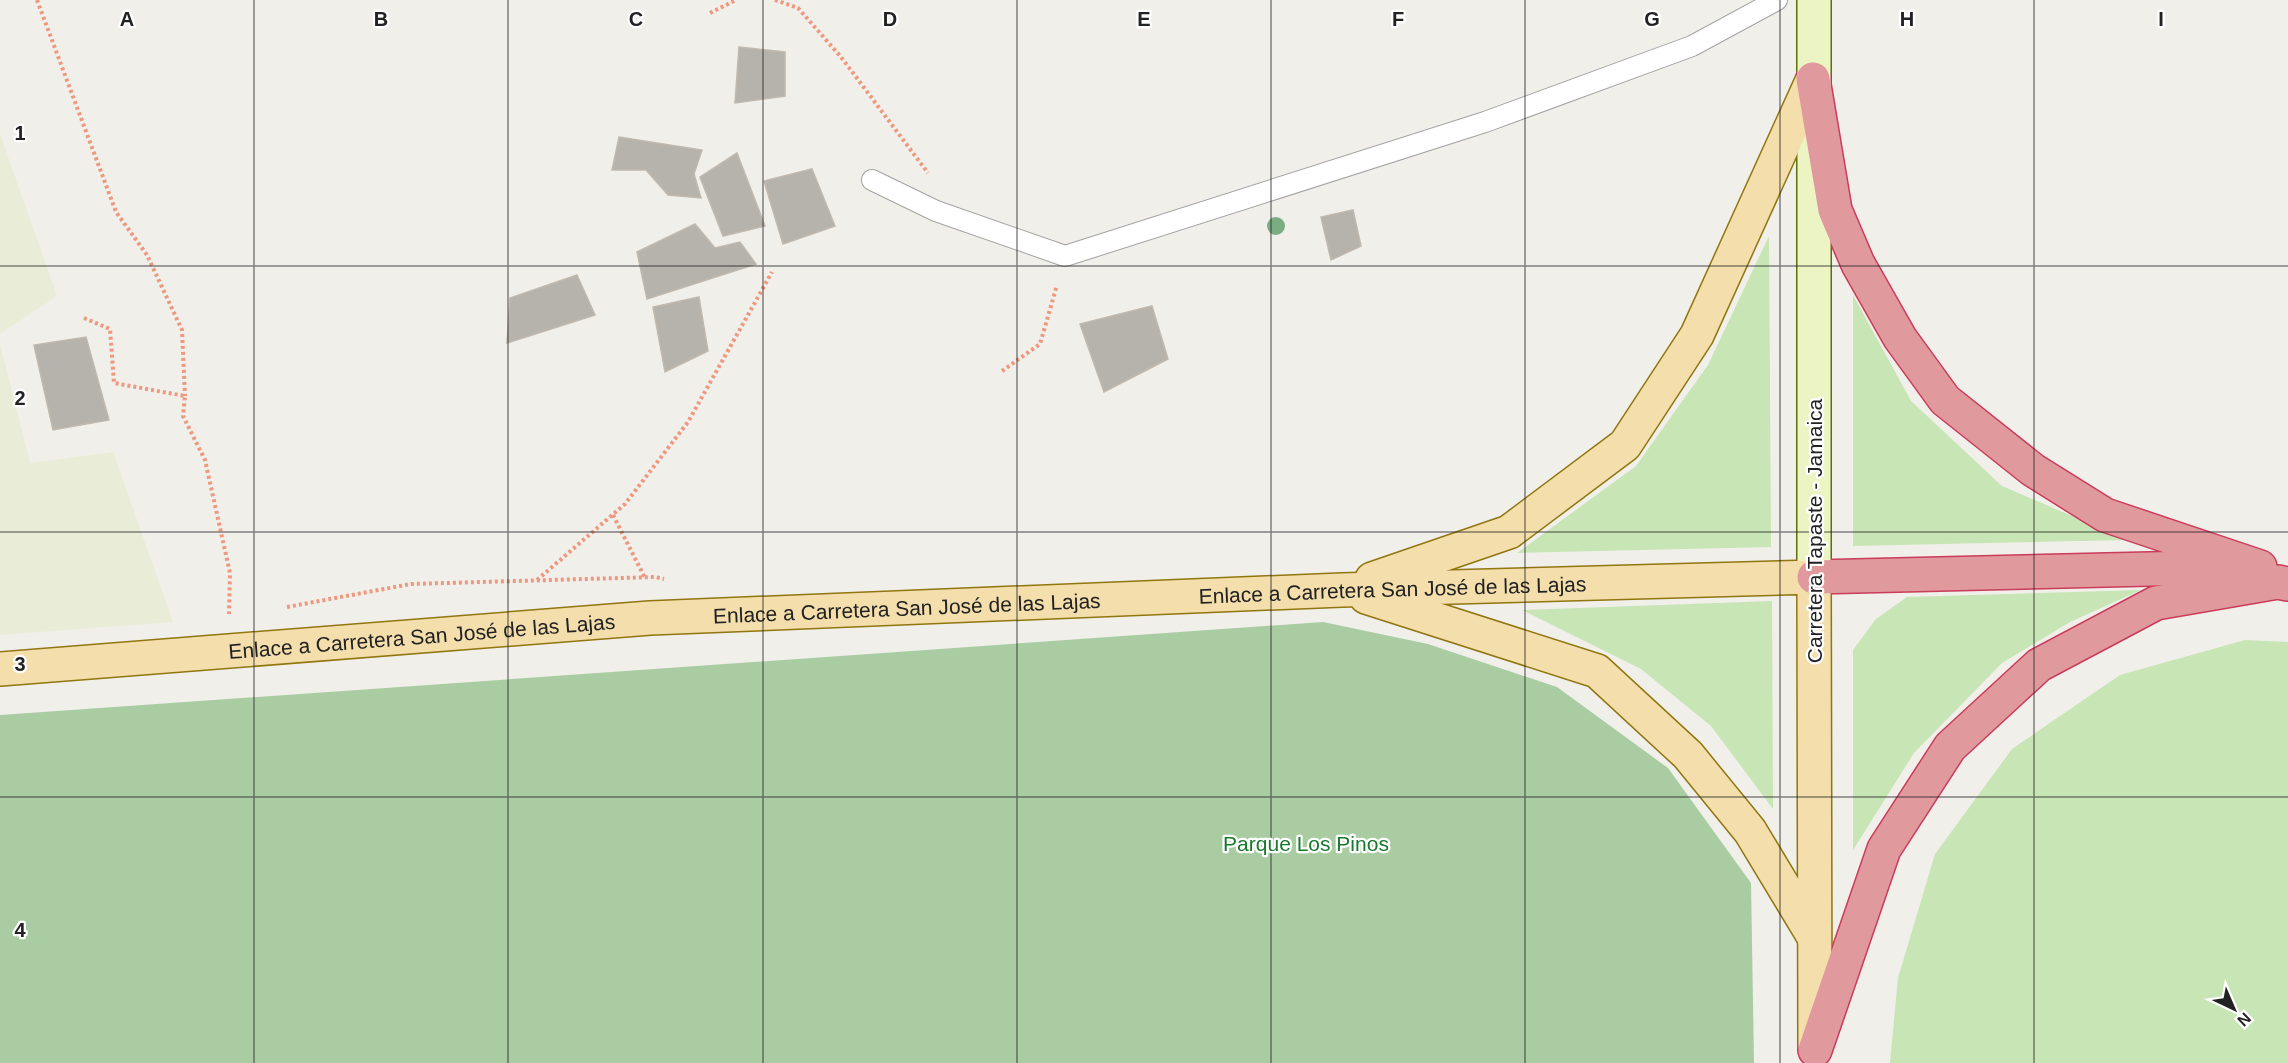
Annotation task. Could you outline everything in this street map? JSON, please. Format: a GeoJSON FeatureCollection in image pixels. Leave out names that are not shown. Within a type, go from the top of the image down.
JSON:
{"type":"FeatureCollection","features":[{"type":"Feature","properties":{"kind":"highway"},"geometry":{"type":"LineString","coordinates":[[1813,79],[1835,210],[1858,264],[1900,338],[1945,400],[2033,470],[2104,515],[2274,567]]}},
{"type":"Feature","properties":{"kind":"highway"},"geometry":{"type":"LineString","coordinates":[[1814,577],[2274,567]]}},
{"type":"Feature","properties":{"kind":"highway"},"geometry":{"type":"LineString","coordinates":[[1815,1056],[1884,849],[1950,747],[2039,665],[2156,603],[2278,582],[2288,584]]}},
{"type":"Feature","properties":{"kind":"main road","name":"Carretera Tapaste - Jamaica"},"geometry":{"type":"LineString","coordinates":[[1814,0],[1815,1056]]}},
{"type":"Feature","properties":{"kind":"main road"},"geometry":{"type":"LineString","coordinates":[[1342,590],[1509,532],[1625,445],[1697,335],[1813,79]]}},
{"type":"Feature","properties":{"kind":"main road","name":"Enlace a Carretera San José de las Lajas"},"geometry":{"type":"LineString","coordinates":[[0,669],[650,618],[1342,590],[1814,577]]}},
{"type":"Feature","properties":{"kind":"main road"},"geometry":{"type":"LineString","coordinates":[[1342,590],[1597,671],[1688,755],[1750,831],[1814,938]]}},
{"type":"Feature","properties":{"kind":"lane"},"geometry":{"type":"LineString","coordinates":[[872,180],[936,211],[1065,256],[1156,225],[1485,122],[1692,46],[1777,0]]}},
{"type":"Feature","properties":{"kind":"path"},"geometry":{"type":"LineString","coordinates":[[37,0],[116,212],[147,255],[182,330],[185,396],[183,416],[205,460],[230,573],[229,618]]}},
{"type":"Feature","properties":{"kind":"path"},"geometry":{"type":"LineString","coordinates":[[710,13],[736,0]]}},
{"type":"Feature","properties":{"kind":"path"},"geometry":{"type":"LineString","coordinates":[[775,0],[798,9],[841,57],[930,175]]}},
{"type":"Feature","properties":{"kind":"path"},"geometry":{"type":"LineString","coordinates":[[1002,371],[1040,344],[1065,256]]}},
{"type":"Feature","properties":{"kind":"path"},"geometry":{"type":"LineString","coordinates":[[537,580],[625,504],[688,422],[772,272]]}},
{"type":"Feature","properties":{"kind":"path"},"geometry":{"type":"LineString","coordinates":[[84,318],[110,328],[114,383],[185,396]]}},
{"type":"Feature","properties":{"kind":"path"},"geometry":{"type":"LineString","coordinates":[[613,515],[645,578]]}},
{"type":"Feature","properties":{"kind":"green space"},"geometry":{"type":"Polygon","coordinates":[[[0,134],[57,296],[0,334],[0,134]]]}},
{"type":"Feature","properties":{"kind":"green space"},"geometry":{"type":"Polygon","coordinates":[[[1769,236],[1771,547],[1517,553],[1636,466],[1708,365],[1769,236]]]}},
{"type":"Feature","properties":{"kind":"green space"},"geometry":{"type":"Polygon","coordinates":[[[1853,295],[1911,401],[2002,486],[2128,540],[1853,546],[1853,295]]]}},
{"type":"Feature","properties":{"kind":"green space"},"geometry":{"type":"Polygon","coordinates":[[[0,344],[30,463],[113,452],[173,622],[0,635],[0,344]]]}},
{"type":"Feature","properties":{"kind":"green space"},"geometry":{"type":"Polygon","coordinates":[[[2141,590],[2070,622],[2002,663],[1914,753],[1853,850],[1853,650],[1876,619],[1907,597],[2141,590]]]}},
{"type":"Feature","properties":{"kind":"green space"},"geometry":{"type":"Polygon","coordinates":[[[1772,601],[1773,809],[1711,726],[1641,669],[1522,610],[1772,601]]]}},
{"type":"Feature","properties":{"kind":"green space","name":"Parque Los Pinos"},"geometry":{"type":"Polygon","coordinates":[[[1323,622],[1428,644],[1557,687],[1668,768],[1751,883],[1754,1063],[0,1063],[0,715],[1323,622]]]}},
{"type":"Feature","properties":{"kind":"green space"},"geometry":{"type":"Polygon","coordinates":[[[2245,640],[2288,642],[2288,1063],[1890,1063],[1898,978],[1935,854],[2012,749],[2120,675],[2245,640]]]}},
{"type":"Feature","properties":{"kind":"building"},"geometry":{"type":"Polygon","coordinates":[[[739,47],[785,52],[785,96],[735,103],[739,47]]]}},
{"type":"Feature","properties":{"kind":"building"},"geometry":{"type":"Polygon","coordinates":[[[619,137],[702,150],[694,174],[701,198],[668,195],[646,170],[612,170],[619,137]]]}},
{"type":"Feature","properties":{"kind":"building"},"geometry":{"type":"Polygon","coordinates":[[[737,153],[765,226],[723,236],[700,177],[737,153]]]}},
{"type":"Feature","properties":{"kind":"building"},"geometry":{"type":"Polygon","coordinates":[[[812,169],[835,226],[783,244],[764,181],[812,169]]]}},
{"type":"Feature","properties":{"kind":"building"},"geometry":{"type":"Polygon","coordinates":[[[1353,210],[1361,246],[1331,260],[1321,217],[1353,210]]]}},
{"type":"Feature","properties":{"kind":"building"},"geometry":{"type":"Polygon","coordinates":[[[695,224],[715,248],[740,242],[756,264],[647,299],[637,252],[695,224]]]}},
{"type":"Feature","properties":{"kind":"building"},"geometry":{"type":"Polygon","coordinates":[[[577,275],[595,315],[507,343],[510,298],[577,275]]]}},
{"type":"Feature","properties":{"kind":"building"},"geometry":{"type":"Polygon","coordinates":[[[699,297],[708,351],[665,372],[653,307],[699,297]]]}},
{"type":"Feature","properties":{"kind":"building"},"geometry":{"type":"Polygon","coordinates":[[[1152,306],[1168,359],[1104,392],[1080,324],[1152,306]]]}},
{"type":"Feature","properties":{"kind":"building"},"geometry":{"type":"Polygon","coordinates":[[[86,337],[109,420],[53,430],[34,345],[86,337]]]}}]}
